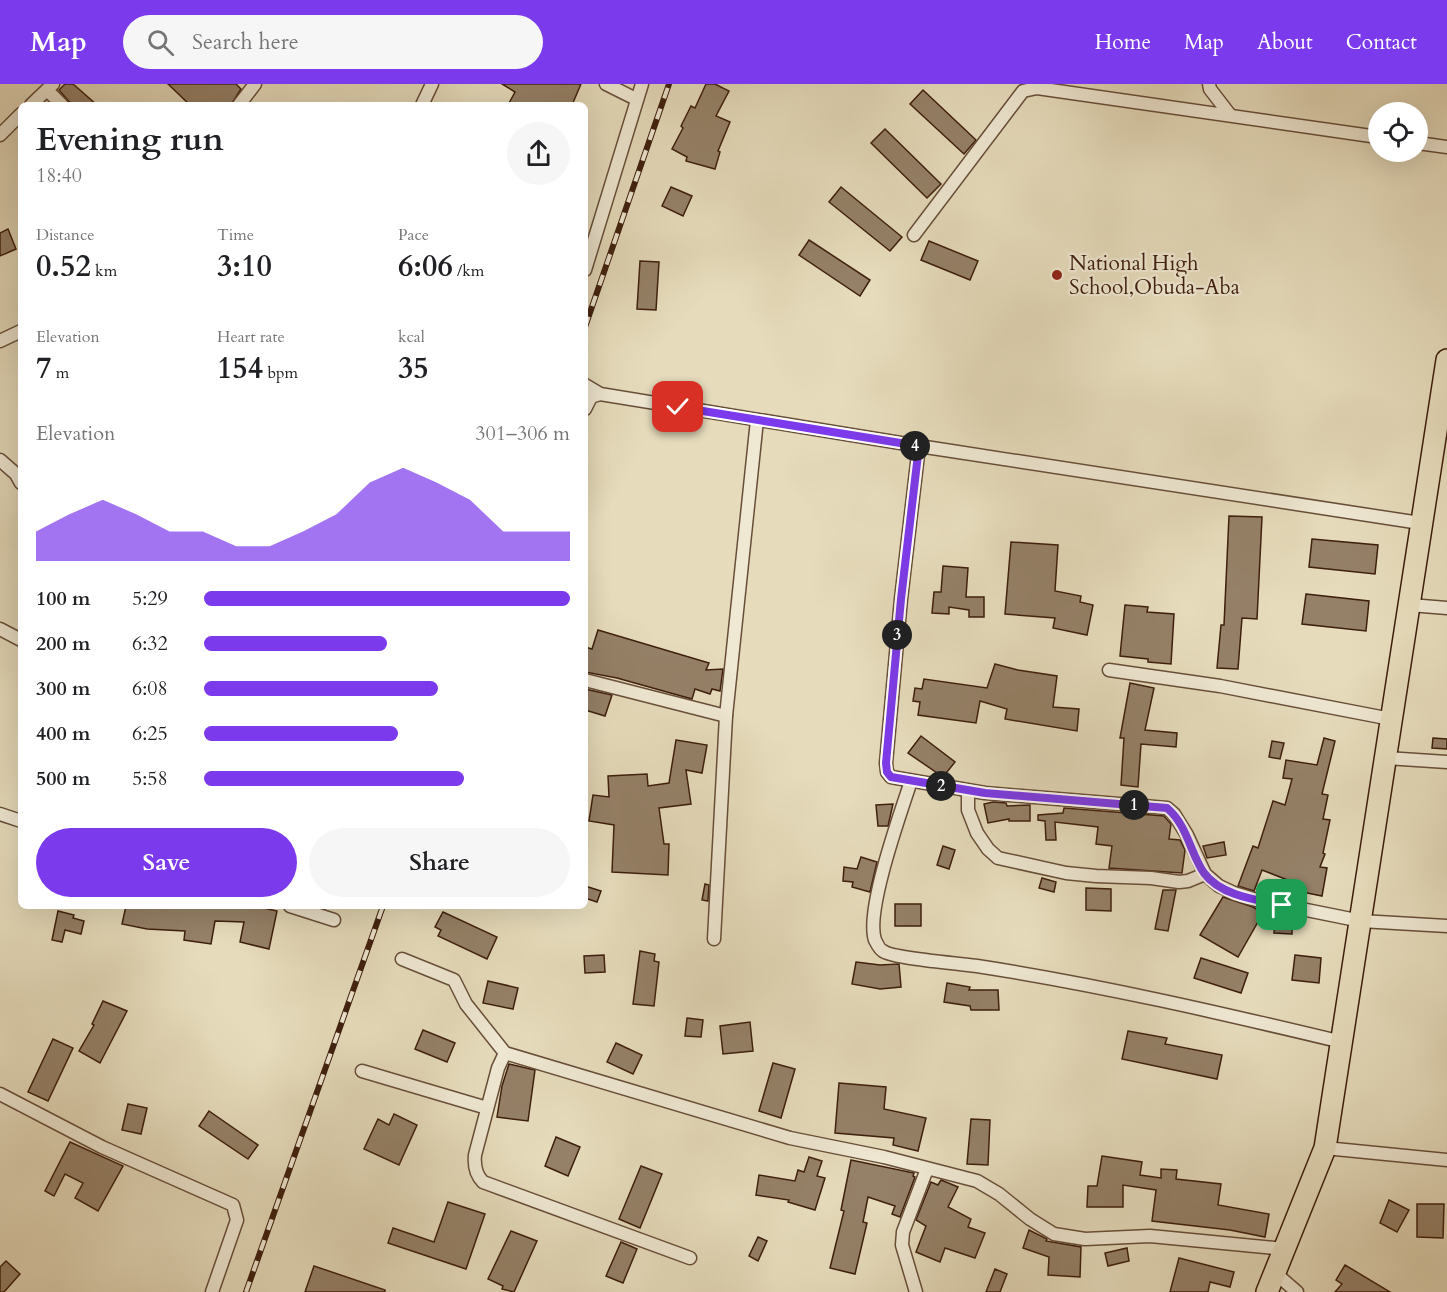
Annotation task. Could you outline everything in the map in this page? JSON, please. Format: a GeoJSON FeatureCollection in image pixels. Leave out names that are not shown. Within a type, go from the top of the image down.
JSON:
{"type":"FeatureCollection","features":[{"type":"Feature","properties":{"kind":"highway"},"geometry":{"type":"LineString","coordinates":[[1267,1292],[1324,1148],[1447,360]]}},
{"type":"Feature","properties":{"kind":"street"},"geometry":{"type":"LineString","coordinates":[[423,102],[432,84]]}},
{"type":"Feature","properties":{"kind":"street"},"geometry":{"type":"LineString","coordinates":[[606,84],[636,99]]}},
{"type":"Feature","properties":{"kind":"street"},"geometry":{"type":"LineString","coordinates":[[588,260],[642,84]]}},
{"type":"Feature","properties":{"kind":"street"},"geometry":{"type":"LineString","coordinates":[[1209,84],[1210,90],[1230,115]]}},
{"type":"Feature","properties":{"kind":"street"},"geometry":{"type":"LineString","coordinates":[[240,102],[251,86]]}},
{"type":"Feature","properties":{"kind":"street"},"geometry":{"type":"LineString","coordinates":[[34,102],[50,87],[60,102]]}},
{"type":"Feature","properties":{"kind":"street"},"geometry":{"type":"LineString","coordinates":[[914,235],[1023,91],[1037,88],[1368,136]]}},
{"type":"Feature","properties":{"kind":"street"},"geometry":{"type":"LineString","coordinates":[[0,135],[18,117]]}},
{"type":"Feature","properties":{"kind":"street"},"geometry":{"type":"LineString","coordinates":[[1428,144],[1447,147]]}},
{"type":"Feature","properties":{"kind":"street"},"geometry":{"type":"LineString","coordinates":[[0,341],[18,332]]}},
{"type":"Feature","properties":{"kind":"street"},"geometry":{"type":"LineString","coordinates":[[588,388],[600,394],[757,420],[1420,523]]}},
{"type":"Feature","properties":{"kind":"street"},"geometry":{"type":"LineString","coordinates":[[588,403],[591,397],[600,394]]}},
{"type":"Feature","properties":{"kind":"street"},"geometry":{"type":"LineString","coordinates":[[714,939],[726,716],[757,420]]}},
{"type":"Feature","properties":{"kind":"street"},"geometry":{"type":"LineString","coordinates":[[919,446],[901,599],[886,763],[887,772],[891,777],[1033,798],[1167,808],[1174,814],[1187,835],[1205,874],[1219,886],[1245,897],[1360,921],[1447,926]]}},
{"type":"Feature","properties":{"kind":"street"},"geometry":{"type":"LineString","coordinates":[[0,460],[18,478]]}},
{"type":"Feature","properties":{"kind":"street"},"geometry":{"type":"LineString","coordinates":[[1410,604],[1447,608]]}},
{"type":"Feature","properties":{"kind":"street"},"geometry":{"type":"LineString","coordinates":[[0,629],[18,638]]}},
{"type":"Feature","properties":{"kind":"street"},"geometry":{"type":"LineString","coordinates":[[1108,670],[1220,686],[1391,719]]}},
{"type":"Feature","properties":{"kind":"street"},"geometry":{"type":"LineString","coordinates":[[588,681],[726,716]]}},
{"type":"Feature","properties":{"kind":"street"},"geometry":{"type":"LineString","coordinates":[[1386,758],[1447,762]]}},
{"type":"Feature","properties":{"kind":"street"},"geometry":{"type":"LineString","coordinates":[[911,781],[883,869],[874,918],[875,939],[883,951],[898,957],[1002,970],[1206,1009],[1342,1042]]}},
{"type":"Feature","properties":{"kind":"street"},"geometry":{"type":"LineString","coordinates":[[968,790],[968,810],[978,833],[988,849],[998,858],[1066,873],[1096,876],[1151,878],[1179,882],[1205,874]]}},
{"type":"Feature","properties":{"kind":"street"},"geometry":{"type":"LineString","coordinates":[[0,814],[18,820]]}},
{"type":"Feature","properties":{"kind":"street"},"geometry":{"type":"LineString","coordinates":[[299,909],[334,920]]}},
{"type":"Feature","properties":{"kind":"street"},"geometry":{"type":"LineString","coordinates":[[402,959],[454,980],[466,1004],[505,1053],[790,1138],[884,1157],[977,1181],[1054,1234],[1085,1239],[1150,1236],[1284,1249]]}},
{"type":"Feature","properties":{"kind":"street"},"geometry":{"type":"LineString","coordinates":[[505,1053],[498,1068],[474,1164],[478,1177],[483,1182],[690,1258]]}},
{"type":"Feature","properties":{"kind":"street"},"geometry":{"type":"LineString","coordinates":[[362,1071],[487,1108]]}},
{"type":"Feature","properties":{"kind":"street"},"geometry":{"type":"LineString","coordinates":[[0,1094],[102,1147],[233,1205],[237,1220],[212,1292]]}},
{"type":"Feature","properties":{"kind":"street"},"geometry":{"type":"LineString","coordinates":[[1324,1148],[1447,1160]]}},
{"type":"Feature","properties":{"kind":"street"},"geometry":{"type":"LineString","coordinates":[[916,1292],[902,1245],[903,1232],[927,1169]]}},
{"type":"Feature","properties":{"kind":"street"},"geometry":{"type":"LineString","coordinates":[[1274,1272],[1298,1292]]}},
{"type":"Feature","properties":{"kind":"building"},"geometry":{"type":"Polygon","coordinates":[[[65,84],[73,84],[94,102],[69,102],[59,90],[65,84]]]}},
{"type":"Feature","properties":{"kind":"building"},"geometry":{"type":"Polygon","coordinates":[[[168,84],[236,84],[241,89],[233,102],[187,102],[168,84]]]}},
{"type":"Feature","properties":{"kind":"building"},"geometry":{"type":"Polygon","coordinates":[[[502,84],[581,84],[573,102],[510,102],[515,92],[502,84]]]}},
{"type":"Feature","properties":{"kind":"building"},"geometry":{"type":"Polygon","coordinates":[[[706,84],[715,84],[729,91],[716,116],[730,122],[718,151],[720,152],[715,169],[686,161],[687,157],[672,149],[691,106],[695,108],[706,84]]]}},
{"type":"Feature","properties":{"kind":"building"},"geometry":{"type":"Polygon","coordinates":[[[923,90],[976,140],[964,154],[910,104],[923,90]]]}},
{"type":"Feature","properties":{"kind":"building"},"geometry":{"type":"Polygon","coordinates":[[[885,129],[941,184],[927,198],[871,143],[885,129]]]}},
{"type":"Feature","properties":{"kind":"building"},"geometry":{"type":"Polygon","coordinates":[[[671,187],[692,196],[683,216],[662,206],[671,187]]]}},
{"type":"Feature","properties":{"kind":"building"},"geometry":{"type":"Polygon","coordinates":[[[841,187],[902,237],[890,251],[829,202],[841,187]]]}},
{"type":"Feature","properties":{"kind":"building"},"geometry":{"type":"Polygon","coordinates":[[[8,229],[16,249],[0,256],[0,233],[8,229]]]}},
{"type":"Feature","properties":{"kind":"building"},"geometry":{"type":"Polygon","coordinates":[[[809,240],[870,280],[860,296],[799,255],[809,240]]]}},
{"type":"Feature","properties":{"kind":"building"},"geometry":{"type":"Polygon","coordinates":[[[929,241],[978,261],[970,280],[921,260],[929,241]]]}},
{"type":"Feature","properties":{"kind":"building"},"geometry":{"type":"Polygon","coordinates":[[[640,261],[659,262],[656,310],[637,309],[640,261]]]}},
{"type":"Feature","properties":{"kind":"building"},"geometry":{"type":"Polygon","coordinates":[[[1229,516],[1262,517],[1257,619],[1242,618],[1238,669],[1217,668],[1221,625],[1224,625],[1229,516]]]}},
{"type":"Feature","properties":{"kind":"building"},"geometry":{"type":"Polygon","coordinates":[[[1312,539],[1378,545],[1375,574],[1309,567],[1312,539]]]}},
{"type":"Feature","properties":{"kind":"building"},"geometry":{"type":"Polygon","coordinates":[[[1011,542],[1058,545],[1055,591],[1081,596],[1080,602],[1093,605],[1087,635],[1053,628],[1055,618],[1005,614],[1011,542]]]}},
{"type":"Feature","properties":{"kind":"building"},"geometry":{"type":"Polygon","coordinates":[[[943,566],[968,568],[966,597],[984,597],[984,617],[969,617],[969,610],[949,607],[949,614],[932,613],[934,592],[941,592],[943,566]]]}},
{"type":"Feature","properties":{"kind":"building"},"geometry":{"type":"Polygon","coordinates":[[[1306,594],[1369,601],[1366,631],[1302,624],[1306,594]]]}},
{"type":"Feature","properties":{"kind":"building"},"geometry":{"type":"Polygon","coordinates":[[[1125,605],[1148,607],[1147,612],[1174,614],[1171,664],[1120,656],[1125,605]]]}},
{"type":"Feature","properties":{"kind":"building"},"geometry":{"type":"Polygon","coordinates":[[[598,630],[709,663],[706,670],[723,669],[720,691],[712,689],[710,694],[695,689],[692,699],[617,678],[588,673],[588,648],[592,649],[598,630]]]}},
{"type":"Feature","properties":{"kind":"building"},"geometry":{"type":"Polygon","coordinates":[[[995,664],[1057,676],[1053,707],[1079,709],[1077,731],[1005,719],[1007,709],[980,701],[976,723],[918,715],[920,702],[913,701],[915,688],[922,689],[924,679],[987,688],[995,664]]]}},
{"type":"Feature","properties":{"kind":"building"},"geometry":{"type":"Polygon","coordinates":[[[1130,683],[1154,688],[1145,730],[1177,733],[1176,747],[1141,744],[1138,787],[1121,785],[1124,738],[1120,738],[1130,683]]]}},
{"type":"Feature","properties":{"kind":"building"},"geometry":{"type":"Polygon","coordinates":[[[588,690],[612,695],[605,716],[588,711],[588,690]]]}},
{"type":"Feature","properties":{"kind":"building"},"geometry":{"type":"Polygon","coordinates":[[[921,736],[955,762],[943,777],[908,753],[921,736]]]}},
{"type":"Feature","properties":{"kind":"building"},"geometry":{"type":"Polygon","coordinates":[[[1324,738],[1335,741],[1322,794],[1328,795],[1323,819],[1330,820],[1323,853],[1325,854],[1320,867],[1327,868],[1322,896],[1302,892],[1303,886],[1262,870],[1254,891],[1238,886],[1253,846],[1258,848],[1273,801],[1285,805],[1292,779],[1283,778],[1286,760],[1317,765],[1324,738]]]}},
{"type":"Feature","properties":{"kind":"building"},"geometry":{"type":"Polygon","coordinates":[[[1433,738],[1447,739],[1447,749],[1432,748],[1433,738]]]}},
{"type":"Feature","properties":{"kind":"building"},"geometry":{"type":"Polygon","coordinates":[[[676,740],[707,745],[702,773],[686,770],[691,804],[659,808],[664,844],[669,844],[668,875],[612,872],[614,825],[589,821],[593,795],[609,797],[608,776],[647,774],[648,786],[669,783],[676,740]]]}},
{"type":"Feature","properties":{"kind":"building"},"geometry":{"type":"Polygon","coordinates":[[[1272,741],[1284,743],[1280,759],[1269,757],[1272,741]]]}},
{"type":"Feature","properties":{"kind":"building"},"geometry":{"type":"Polygon","coordinates":[[[1006,803],[1007,806],[1030,805],[1030,821],[1009,821],[1009,819],[988,823],[984,804],[1006,803]]]}},
{"type":"Feature","properties":{"kind":"building"},"geometry":{"type":"Polygon","coordinates":[[[893,804],[888,826],[878,826],[876,805],[893,804]]]}},
{"type":"Feature","properties":{"kind":"building"},"geometry":{"type":"Polygon","coordinates":[[[1064,808],[1164,816],[1171,824],[1169,839],[1180,840],[1185,850],[1182,873],[1109,868],[1112,846],[1096,844],[1098,827],[1055,822],[1056,840],[1046,840],[1045,821],[1038,820],[1038,815],[1063,813],[1064,808]]]}},
{"type":"Feature","properties":{"kind":"building"},"geometry":{"type":"Polygon","coordinates":[[[1224,842],[1226,855],[1207,858],[1203,846],[1224,842]]]}},
{"type":"Feature","properties":{"kind":"building"},"geometry":{"type":"Polygon","coordinates":[[[943,846],[955,850],[949,869],[937,865],[943,846]]]}},
{"type":"Feature","properties":{"kind":"building"},"geometry":{"type":"Polygon","coordinates":[[[861,857],[877,862],[870,892],[852,887],[853,882],[843,881],[844,867],[857,869],[861,857]]]}},
{"type":"Feature","properties":{"kind":"building"},"geometry":{"type":"Polygon","coordinates":[[[1042,878],[1056,882],[1054,892],[1039,888],[1042,878]]]}},
{"type":"Feature","properties":{"kind":"building"},"geometry":{"type":"Polygon","coordinates":[[[705,884],[709,885],[708,901],[702,900],[705,884]]]}},
{"type":"Feature","properties":{"kind":"building"},"geometry":{"type":"Polygon","coordinates":[[[588,887],[601,891],[597,902],[588,899],[588,887]]]}},
{"type":"Feature","properties":{"kind":"building"},"geometry":{"type":"Polygon","coordinates":[[[1086,888],[1111,889],[1111,911],[1086,910],[1086,888]]]}},
{"type":"Feature","properties":{"kind":"building"},"geometry":{"type":"Polygon","coordinates":[[[1163,890],[1176,890],[1168,931],[1155,929],[1163,890]]]}},
{"type":"Feature","properties":{"kind":"building"},"geometry":{"type":"Polygon","coordinates":[[[1223,897],[1253,907],[1263,913],[1238,957],[1200,935],[1223,897]]]}},
{"type":"Feature","properties":{"kind":"building"},"geometry":{"type":"Polygon","coordinates":[[[895,904],[921,904],[921,926],[895,926],[895,904]]]}},
{"type":"Feature","properties":{"kind":"building"},"geometry":{"type":"Polygon","coordinates":[[[125,909],[268,909],[277,911],[269,949],[240,942],[244,922],[215,921],[211,944],[184,940],[185,931],[147,929],[122,924],[125,909]]]}},
{"type":"Feature","properties":{"kind":"building"},"geometry":{"type":"Polygon","coordinates":[[[58,911],[74,915],[73,918],[84,921],[81,934],[65,930],[62,942],[52,940],[58,911]]]}},
{"type":"Feature","properties":{"kind":"building"},"geometry":{"type":"Polygon","coordinates":[[[443,912],[497,937],[487,959],[438,936],[441,930],[435,927],[443,912]]]}},
{"type":"Feature","properties":{"kind":"building"},"geometry":{"type":"Polygon","coordinates":[[[1275,920],[1292,921],[1292,934],[1274,933],[1275,920]]]}},
{"type":"Feature","properties":{"kind":"building"},"geometry":{"type":"Polygon","coordinates":[[[640,951],[655,954],[654,961],[659,962],[654,1006],[633,1004],[640,951]]]}},
{"type":"Feature","properties":{"kind":"building"},"geometry":{"type":"Polygon","coordinates":[[[604,955],[605,972],[585,973],[584,956],[604,955]]]}},
{"type":"Feature","properties":{"kind":"building"},"geometry":{"type":"Polygon","coordinates":[[[1295,955],[1321,958],[1319,983],[1292,980],[1295,955]]]}},
{"type":"Feature","properties":{"kind":"building"},"geometry":{"type":"Polygon","coordinates":[[[1201,958],[1248,973],[1241,993],[1194,978],[1201,958]]]}},
{"type":"Feature","properties":{"kind":"building"},"geometry":{"type":"Polygon","coordinates":[[[856,962],[880,965],[899,964],[901,987],[880,989],[852,984],[856,962]]]}},
{"type":"Feature","properties":{"kind":"building"},"geometry":{"type":"Polygon","coordinates":[[[488,981],[518,988],[513,1009],[483,1003],[488,981]]]}},
{"type":"Feature","properties":{"kind":"building"},"geometry":{"type":"Polygon","coordinates":[[[947,983],[970,987],[969,990],[998,990],[999,1010],[971,1010],[970,1006],[944,1002],[947,983]]]}},
{"type":"Feature","properties":{"kind":"building"},"geometry":{"type":"Polygon","coordinates":[[[103,1001],[127,1011],[100,1063],[79,1051],[94,1025],[92,1024],[103,1001]]]}},
{"type":"Feature","properties":{"kind":"building"},"geometry":{"type":"Polygon","coordinates":[[[687,1018],[703,1020],[701,1037],[685,1036],[687,1018]]]}},
{"type":"Feature","properties":{"kind":"building"},"geometry":{"type":"Polygon","coordinates":[[[750,1022],[753,1051],[723,1054],[720,1026],[750,1022]]]}},
{"type":"Feature","properties":{"kind":"building"},"geometry":{"type":"Polygon","coordinates":[[[423,1030],[455,1043],[447,1062],[415,1049],[423,1030]]]}},
{"type":"Feature","properties":{"kind":"building"},"geometry":{"type":"Polygon","coordinates":[[[1128,1031],[1167,1038],[1165,1044],[1222,1055],[1217,1079],[1122,1059],[1128,1031]]]}},
{"type":"Feature","properties":{"kind":"building"},"geometry":{"type":"Polygon","coordinates":[[[53,1039],[73,1048],[48,1101],[28,1092],[53,1039]]]}},
{"type":"Feature","properties":{"kind":"building"},"geometry":{"type":"Polygon","coordinates":[[[616,1043],[642,1055],[633,1074],[607,1062],[616,1043]]]}},
{"type":"Feature","properties":{"kind":"building"},"geometry":{"type":"Polygon","coordinates":[[[773,1063],[795,1069],[781,1118],[759,1111],[773,1063]]]}},
{"type":"Feature","properties":{"kind":"building"},"geometry":{"type":"Polygon","coordinates":[[[509,1064],[535,1070],[528,1121],[497,1117],[502,1086],[509,1064]]]}},
{"type":"Feature","properties":{"kind":"building"},"geometry":{"type":"Polygon","coordinates":[[[839,1083],[886,1087],[884,1109],[926,1118],[918,1151],[893,1145],[894,1138],[835,1133],[839,1083]]]}},
{"type":"Feature","properties":{"kind":"building"},"geometry":{"type":"Polygon","coordinates":[[[128,1104],[147,1108],[141,1134],[122,1130],[128,1104]]]}},
{"type":"Feature","properties":{"kind":"building"},"geometry":{"type":"Polygon","coordinates":[[[209,1111],[258,1145],[248,1159],[199,1126],[209,1111]]]}},
{"type":"Feature","properties":{"kind":"building"},"geometry":{"type":"Polygon","coordinates":[[[394,1114],[417,1125],[399,1165],[364,1149],[378,1119],[389,1125],[394,1114]]]}},
{"type":"Feature","properties":{"kind":"building"},"geometry":{"type":"Polygon","coordinates":[[[971,1119],[990,1120],[988,1165],[967,1164],[971,1119]]]}},
{"type":"Feature","properties":{"kind":"building"},"geometry":{"type":"Polygon","coordinates":[[[556,1137],[580,1147],[568,1176],[545,1166],[556,1137]]]}},
{"type":"Feature","properties":{"kind":"building"},"geometry":{"type":"Polygon","coordinates":[[[70,1142],[123,1166],[98,1211],[75,1198],[83,1183],[65,1174],[54,1196],[45,1191],[70,1142]]]}},
{"type":"Feature","properties":{"kind":"building"},"geometry":{"type":"Polygon","coordinates":[[[1102,1156],[1142,1162],[1140,1175],[1161,1178],[1161,1169],[1177,1170],[1176,1179],[1221,1184],[1218,1205],[1269,1214],[1265,1237],[1230,1230],[1152,1221],[1156,1190],[1123,1185],[1123,1207],[1087,1207],[1088,1186],[1097,1186],[1102,1156]]]}},
{"type":"Feature","properties":{"kind":"building"},"geometry":{"type":"Polygon","coordinates":[[[809,1157],[822,1161],[817,1176],[825,1178],[815,1210],[788,1202],[789,1200],[756,1195],[759,1175],[795,1181],[798,1170],[804,1172],[809,1157]]]}},
{"type":"Feature","properties":{"kind":"building"},"geometry":{"type":"Polygon","coordinates":[[[851,1160],[914,1173],[915,1177],[900,1217],[892,1214],[895,1206],[868,1197],[863,1222],[867,1223],[855,1274],[830,1268],[844,1211],[841,1210],[851,1160]]]}},
{"type":"Feature","properties":{"kind":"building"},"geometry":{"type":"Polygon","coordinates":[[[641,1166],[662,1174],[640,1228],[619,1219],[641,1166]]]}},
{"type":"Feature","properties":{"kind":"building"},"geometry":{"type":"Polygon","coordinates":[[[941,1180],[958,1187],[948,1207],[971,1219],[968,1227],[985,1233],[975,1258],[945,1248],[940,1262],[916,1252],[926,1226],[916,1220],[931,1182],[938,1185],[941,1180]]]}},
{"type":"Feature","properties":{"kind":"building"},"geometry":{"type":"Polygon","coordinates":[[[1389,1200],[1409,1210],[1397,1232],[1380,1223],[1389,1200]]]}},
{"type":"Feature","properties":{"kind":"building"},"geometry":{"type":"Polygon","coordinates":[[[448,1202],[485,1214],[466,1269],[388,1243],[393,1228],[434,1242],[448,1202]]]}},
{"type":"Feature","properties":{"kind":"building"},"geometry":{"type":"Polygon","coordinates":[[[1417,1204],[1444,1204],[1443,1238],[1417,1237],[1417,1204]]]}},
{"type":"Feature","properties":{"kind":"building"},"geometry":{"type":"Polygon","coordinates":[[[1029,1230],[1047,1239],[1046,1241],[1081,1247],[1080,1277],[1048,1275],[1049,1257],[1023,1248],[1029,1230]]]}},
{"type":"Feature","properties":{"kind":"building"},"geometry":{"type":"Polygon","coordinates":[[[511,1231],[537,1241],[514,1292],[502,1289],[503,1286],[488,1279],[511,1231]]]}},
{"type":"Feature","properties":{"kind":"building"},"geometry":{"type":"Polygon","coordinates":[[[758,1237],[767,1241],[758,1261],[749,1256],[758,1237]]]}},
{"type":"Feature","properties":{"kind":"building"},"geometry":{"type":"Polygon","coordinates":[[[621,1242],[637,1249],[623,1283],[606,1276],[621,1242]]]}},
{"type":"Feature","properties":{"kind":"building"},"geometry":{"type":"Polygon","coordinates":[[[1127,1248],[1129,1261],[1108,1266],[1105,1253],[1127,1248]]]}},
{"type":"Feature","properties":{"kind":"building"},"geometry":{"type":"Polygon","coordinates":[[[1179,1258],[1234,1272],[1230,1287],[1210,1282],[1208,1292],[1170,1292],[1179,1258]]]}},
{"type":"Feature","properties":{"kind":"building"},"geometry":{"type":"Polygon","coordinates":[[[6,1261],[20,1274],[4,1292],[0,1292],[0,1267],[6,1261]]]}},
{"type":"Feature","properties":{"kind":"building"},"geometry":{"type":"Polygon","coordinates":[[[1345,1265],[1390,1292],[1335,1292],[1342,1284],[1336,1280],[1345,1265]]]}},
{"type":"Feature","properties":{"kind":"building"},"geometry":{"type":"Polygon","coordinates":[[[314,1266],[385,1290],[385,1292],[305,1292],[314,1266]]]}},
{"type":"Feature","properties":{"kind":"building"},"geometry":{"type":"Polygon","coordinates":[[[995,1269],[1007,1274],[1000,1292],[986,1292],[995,1269]]]}},
{"type":"Feature","properties":{"kind":"railway"},"geometry":{"type":"LineString","coordinates":[[588,318],[669,84]]}},
{"type":"Feature","properties":{"kind":"railway"},"geometry":{"type":"LineString","coordinates":[[246,1292],[382,909]]}},
{"type":"Feature","properties":{"kind":"place","name":"National High School,Obuda-Aba"},"geometry":{"type":"Point","coordinates":[1057,275]}},
{"type":"Feature","properties":{"kind":"route"},"geometry":{"type":"LineString","coordinates":[[678,407],[919,446],[901,599],[886,763],[887,772],[891,777],[985,793],[1167,808],[1174,814],[1187,835],[1205,874],[1219,886],[1257,900],[1282,905]]}}]}
